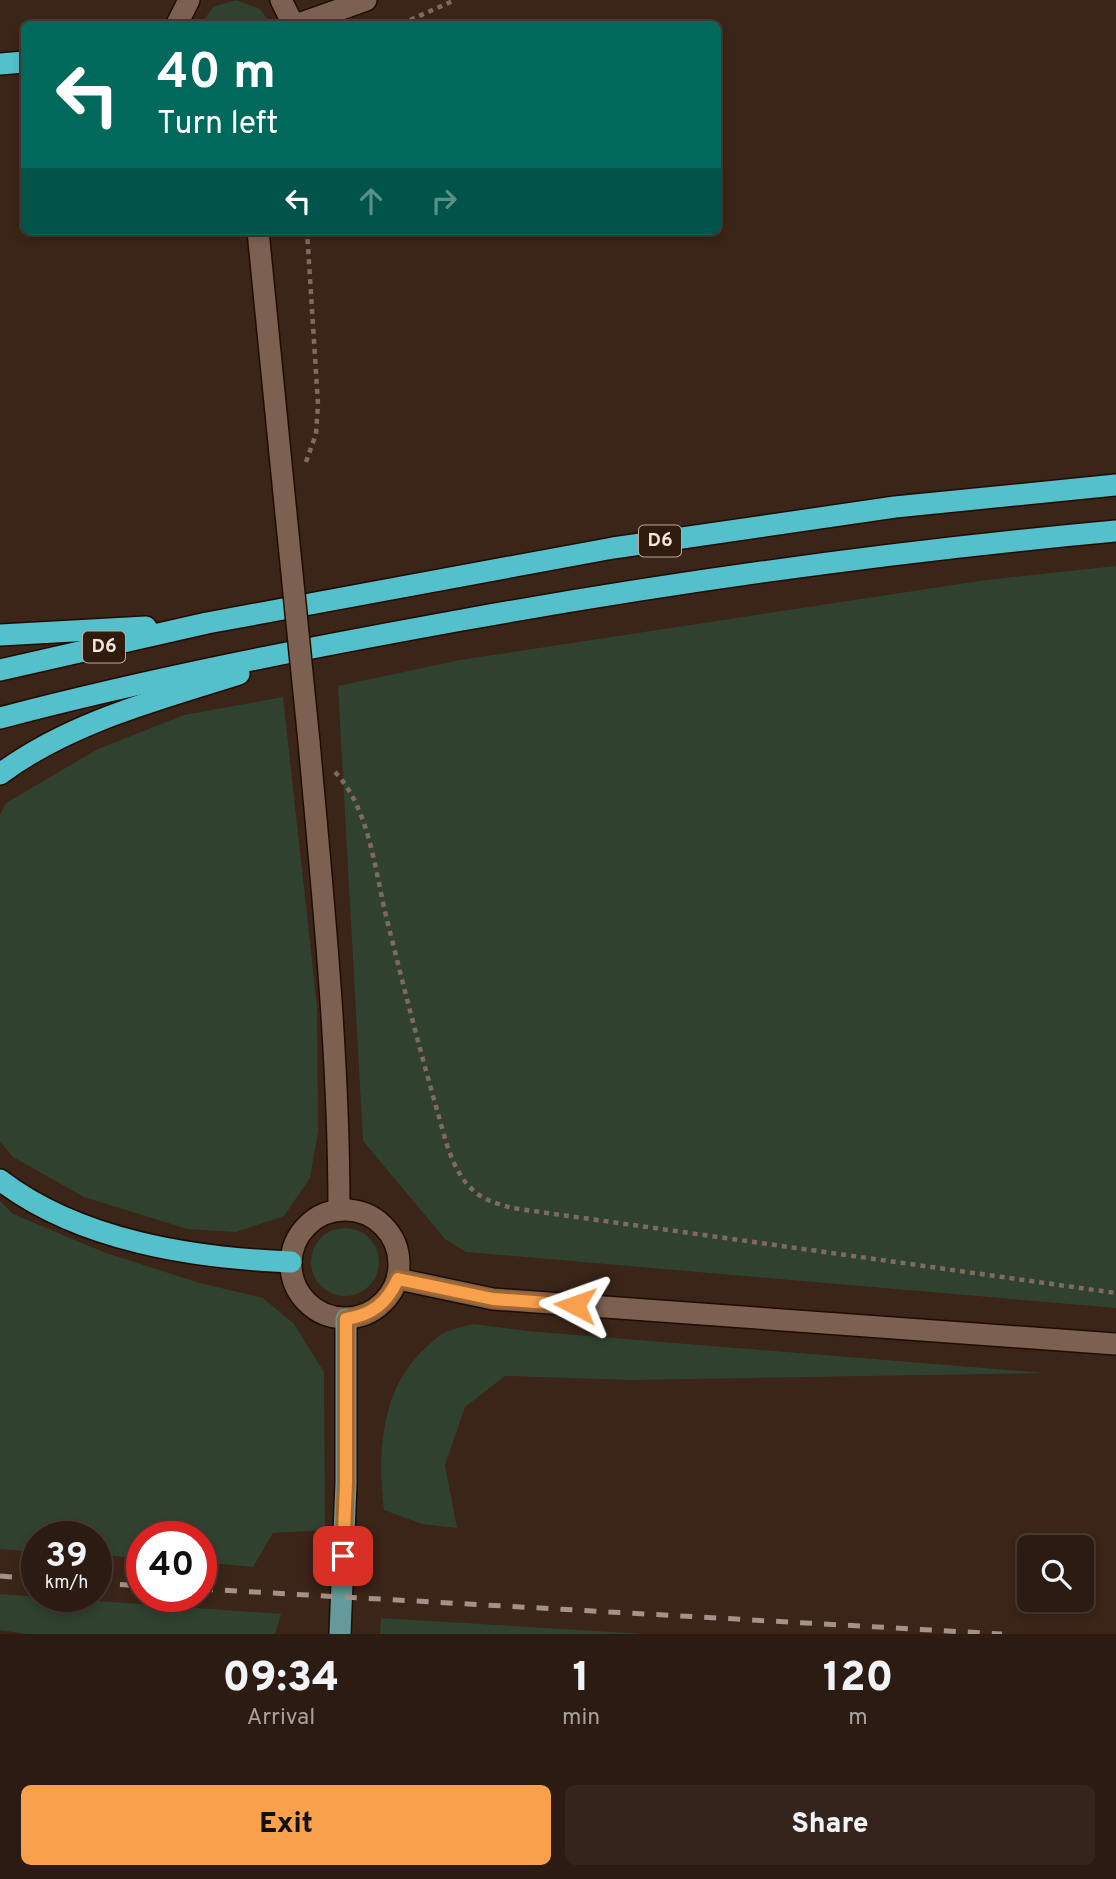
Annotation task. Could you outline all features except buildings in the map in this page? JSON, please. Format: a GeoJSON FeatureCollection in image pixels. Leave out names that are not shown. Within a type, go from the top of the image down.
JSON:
{"type":"FeatureCollection","features":[{"type":"Feature","properties":{"kind":"highway"},"geometry":{"type":"LineString","coordinates":[[0,64],[21,61]]}},
{"type":"Feature","properties":{"kind":"highway","name":"D6"},"geometry":{"type":"LineString","coordinates":[[0,670],[207,623],[613,548],[895,507],[1116,485]]}},
{"type":"Feature","properties":{"kind":"highway","name":"D6"},"geometry":{"type":"LineString","coordinates":[[0,718],[218,666],[617,592],[834,561],[1116,531]]}},
{"type":"Feature","properties":{"kind":"highway"},"geometry":{"type":"LineString","coordinates":[[0,635],[207,623]]}},
{"type":"Feature","properties":{"kind":"highway"},"geometry":{"type":"LineString","coordinates":[[0,774],[27,754],[66,734],[137,706],[345,641]]}},
{"type":"Feature","properties":{"kind":"highway"},"geometry":{"type":"LineString","coordinates":[[0,1180],[56,1214],[114,1235],[233,1260],[290,1262]]}},
{"type":"Feature","properties":{"kind":"main road"},"geometry":{"type":"LineString","coordinates":[[340,1634],[346,1483],[346,1319]]}},
{"type":"Feature","properties":{"kind":"street"},"geometry":{"type":"LineString","coordinates":[[178,21],[189,0]]}},
{"type":"Feature","properties":{"kind":"street"},"geometry":{"type":"LineString","coordinates":[[281,0],[292,21]]}},
{"type":"Feature","properties":{"kind":"street"},"geometry":{"type":"LineString","coordinates":[[307,21],[366,0]]}},
{"type":"Feature","properties":{"kind":"street"},"geometry":{"type":"LineString","coordinates":[[258,235],[328,952],[339,1124],[339,1210]]}},
{"type":"Feature","properties":{"kind":"street"},"geometry":{"type":"LineString","coordinates":[[339,1210],[369,1215],[391,1235],[398,1249],[398,1279],[384,1303],[360,1317],[346,1319],[333,1318],[310,1306],[295,1287],[290,1262],[300,1233],[317,1218],[339,1210]]}},
{"type":"Feature","properties":{"kind":"street"},"geometry":{"type":"LineString","coordinates":[[398,1279],[493,1299],[1116,1344]]}},
{"type":"Feature","properties":{"kind":"path"},"geometry":{"type":"LineString","coordinates":[[408,21],[455,0]]}},
{"type":"Feature","properties":{"kind":"path"},"geometry":{"type":"LineString","coordinates":[[305,475],[305,463],[316,434],[318,404],[307,235]]}},
{"type":"Feature","properties":{"kind":"path"},"geometry":{"type":"LineString","coordinates":[[332,760],[333,770],[350,788],[364,830],[422,1060],[449,1152],[461,1177],[474,1192],[493,1203],[512,1208],[1116,1293]]}},
{"type":"Feature","properties":{"kind":"green space"},"geometry":{"type":"Polygon","coordinates":[[[236,0],[260,9],[269,21],[203,21],[213,7],[236,0]]]}},
{"type":"Feature","properties":{"kind":"green space"},"geometry":{"type":"Polygon","coordinates":[[[1116,566],[1116,1308],[466,1252],[445,1239],[363,1141],[338,686],[460,660],[986,580],[1116,566]]]}},
{"type":"Feature","properties":{"kind":"green space"},"geometry":{"type":"Polygon","coordinates":[[[283,697],[317,1006],[318,1132],[310,1178],[284,1216],[236,1232],[187,1229],[84,1197],[13,1157],[0,1142],[0,815],[6,803],[98,749],[184,715],[283,697]]]}},
{"type":"Feature","properties":{"kind":"green space"},"geometry":{"type":"Polygon","coordinates":[[[0,1201],[13,1214],[106,1253],[200,1283],[263,1298],[294,1324],[324,1372],[325,1530],[273,1533],[253,1567],[217,1564],[217,1521],[126,1521],[126,1557],[112,1556],[112,1521],[21,1521],[21,1551],[0,1549],[0,1201]]]}},
{"type":"Feature","properties":{"kind":"green space"},"geometry":{"type":"Polygon","coordinates":[[[345,1228],[358,1231],[369,1238],[376,1249],[379,1262],[376,1275],[369,1286],[358,1293],[345,1296],[332,1293],[321,1286],[314,1275],[311,1262],[314,1249],[321,1238],[332,1231],[345,1228]]]}},
{"type":"Feature","properties":{"kind":"green space"},"geometry":{"type":"Polygon","coordinates":[[[474,1324],[527,1331],[1046,1373],[631,1380],[505,1376],[465,1407],[445,1465],[457,1528],[422,1524],[384,1510],[381,1465],[386,1420],[401,1379],[414,1360],[443,1333],[474,1324]]]}},
{"type":"Feature","properties":{"kind":"green space"},"geometry":{"type":"Polygon","coordinates":[[[0,1594],[21,1595],[21,1612],[112,1612],[112,1602],[126,1603],[126,1612],[217,1612],[217,1609],[281,1614],[275,1634],[26,1634],[0,1630],[0,1594]]]}},
{"type":"Feature","properties":{"kind":"green space"},"geometry":{"type":"Polygon","coordinates":[[[381,1618],[645,1634],[380,1634],[381,1618]]]}},
{"type":"Feature","properties":{"kind":"railway"},"geometry":{"type":"LineString","coordinates":[[0,1576],[21,1578]]}},
{"type":"Feature","properties":{"kind":"railway"},"geometry":{"type":"LineString","coordinates":[[112,1584],[126,1585]]}},
{"type":"Feature","properties":{"kind":"railway"},"geometry":{"type":"LineString","coordinates":[[217,1590],[1002,1634]]}},
{"type":"Feature","properties":{"kind":"route"},"geometry":{"type":"LineString","coordinates":[[343,1556],[346,1319],[360,1317],[384,1303],[398,1279],[493,1299],[575,1305]]}}]}
